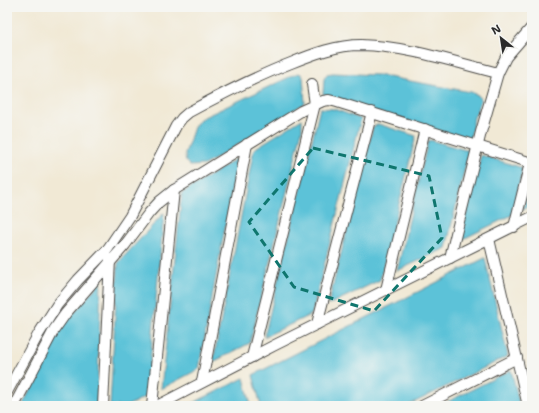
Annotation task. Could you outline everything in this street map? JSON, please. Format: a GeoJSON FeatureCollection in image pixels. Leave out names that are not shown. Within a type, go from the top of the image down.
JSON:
{"type":"FeatureCollection","features":[{"type":"Feature","properties":{"kind":"lane"},"geometry":{"type":"LineString","coordinates":[[450,258],[481,132],[498,73],[506,57],[532,27]]}},
{"type":"Feature","properties":{"kind":"lane"},"geometry":{"type":"LineString","coordinates":[[7,392],[38,335],[57,305],[78,280],[107,250],[130,216],[176,126],[189,112],[263,74],[336,47],[360,45],[385,47],[498,73]]}},
{"type":"Feature","properties":{"kind":"lane"},"geometry":{"type":"LineString","coordinates":[[252,357],[315,104],[312,84]]}},
{"type":"Feature","properties":{"kind":"lane"},"geometry":{"type":"LineString","coordinates":[[14,406],[54,330],[66,313],[125,245],[148,213],[174,190],[247,144],[315,104],[329,100],[372,112],[531,163],[514,227]]}},
{"type":"Feature","properties":{"kind":"lane"},"geometry":{"type":"LineString","coordinates":[[317,324],[372,112]]}},
{"type":"Feature","properties":{"kind":"lane"},"geometry":{"type":"LineString","coordinates":[[386,290],[425,129]]}},
{"type":"Feature","properties":{"kind":"lane"},"geometry":{"type":"LineString","coordinates":[[202,382],[247,144]]}},
{"type":"Feature","properties":{"kind":"lane"},"geometry":{"type":"LineString","coordinates":[[152,406],[174,190]]}},
{"type":"Feature","properties":{"kind":"lane"},"geometry":{"type":"LineString","coordinates":[[157,406],[317,324],[532,217]]}},
{"type":"Feature","properties":{"kind":"lane"},"geometry":{"type":"LineString","coordinates":[[489,239],[528,406]]}},
{"type":"Feature","properties":{"kind":"lane"},"geometry":{"type":"LineString","coordinates":[[103,406],[111,261],[107,250]]}},
{"type":"Feature","properties":{"kind":"lane"},"geometry":{"type":"LineString","coordinates":[[422,406],[517,358]]}},
{"type":"Feature","properties":{"kind":"highlighted area"},"geometry":{"type":"Polygon","coordinates":[[[313,148],[429,176],[442,238],[374,311],[294,287],[249,222],[313,148]]]}},
{"type":"Feature","properties":{"kind":"water"},"geometry":{"type":"Polygon","coordinates":[[[298,73],[303,77],[305,103],[204,165],[190,166],[186,162],[185,154],[194,127],[200,119],[298,73]]]}},
{"type":"Feature","properties":{"kind":"water"},"geometry":{"type":"Polygon","coordinates":[[[327,74],[377,75],[471,92],[478,95],[481,100],[474,117],[470,141],[344,102],[323,94],[324,79],[327,74]]]}},
{"type":"Feature","properties":{"kind":"water"},"geometry":{"type":"Polygon","coordinates":[[[320,108],[334,109],[361,119],[312,314],[264,337],[320,108]]]}},
{"type":"Feature","properties":{"kind":"water"},"geometry":{"type":"Polygon","coordinates":[[[302,119],[302,130],[250,343],[213,362],[254,149],[302,119]]]}},
{"type":"Feature","properties":{"kind":"water"},"geometry":{"type":"Polygon","coordinates":[[[378,124],[416,136],[380,280],[328,305],[373,127],[378,124]]]}},
{"type":"Feature","properties":{"kind":"water"},"geometry":{"type":"Polygon","coordinates":[[[430,140],[469,151],[446,248],[397,271],[428,141],[430,140]]]}},
{"type":"Feature","properties":{"kind":"water"},"geometry":{"type":"Polygon","coordinates":[[[481,155],[523,168],[512,215],[459,241],[481,155]]]}},
{"type":"Feature","properties":{"kind":"water"},"geometry":{"type":"Polygon","coordinates":[[[236,159],[237,162],[199,369],[161,389],[182,193],[236,159]]]}},
{"type":"Feature","properties":{"kind":"water"},"geometry":{"type":"Polygon","coordinates":[[[532,176],[532,204],[523,209],[532,176]]]}},
{"type":"Feature","properties":{"kind":"water"},"geometry":{"type":"Polygon","coordinates":[[[164,213],[147,396],[127,406],[110,406],[118,263],[164,213]]]}},
{"type":"Feature","properties":{"kind":"water"},"geometry":{"type":"Polygon","coordinates":[[[485,258],[508,356],[407,406],[261,406],[253,375],[485,258]]]}},
{"type":"Feature","properties":{"kind":"water"},"geometry":{"type":"Polygon","coordinates":[[[101,281],[97,406],[22,406],[61,328],[101,281]]]}},
{"type":"Feature","properties":{"kind":"water"},"geometry":{"type":"Polygon","coordinates":[[[511,370],[520,406],[439,406],[511,370]]]}},
{"type":"Feature","properties":{"kind":"water"},"geometry":{"type":"Polygon","coordinates":[[[244,378],[251,406],[187,406],[244,378]]]}}]}
